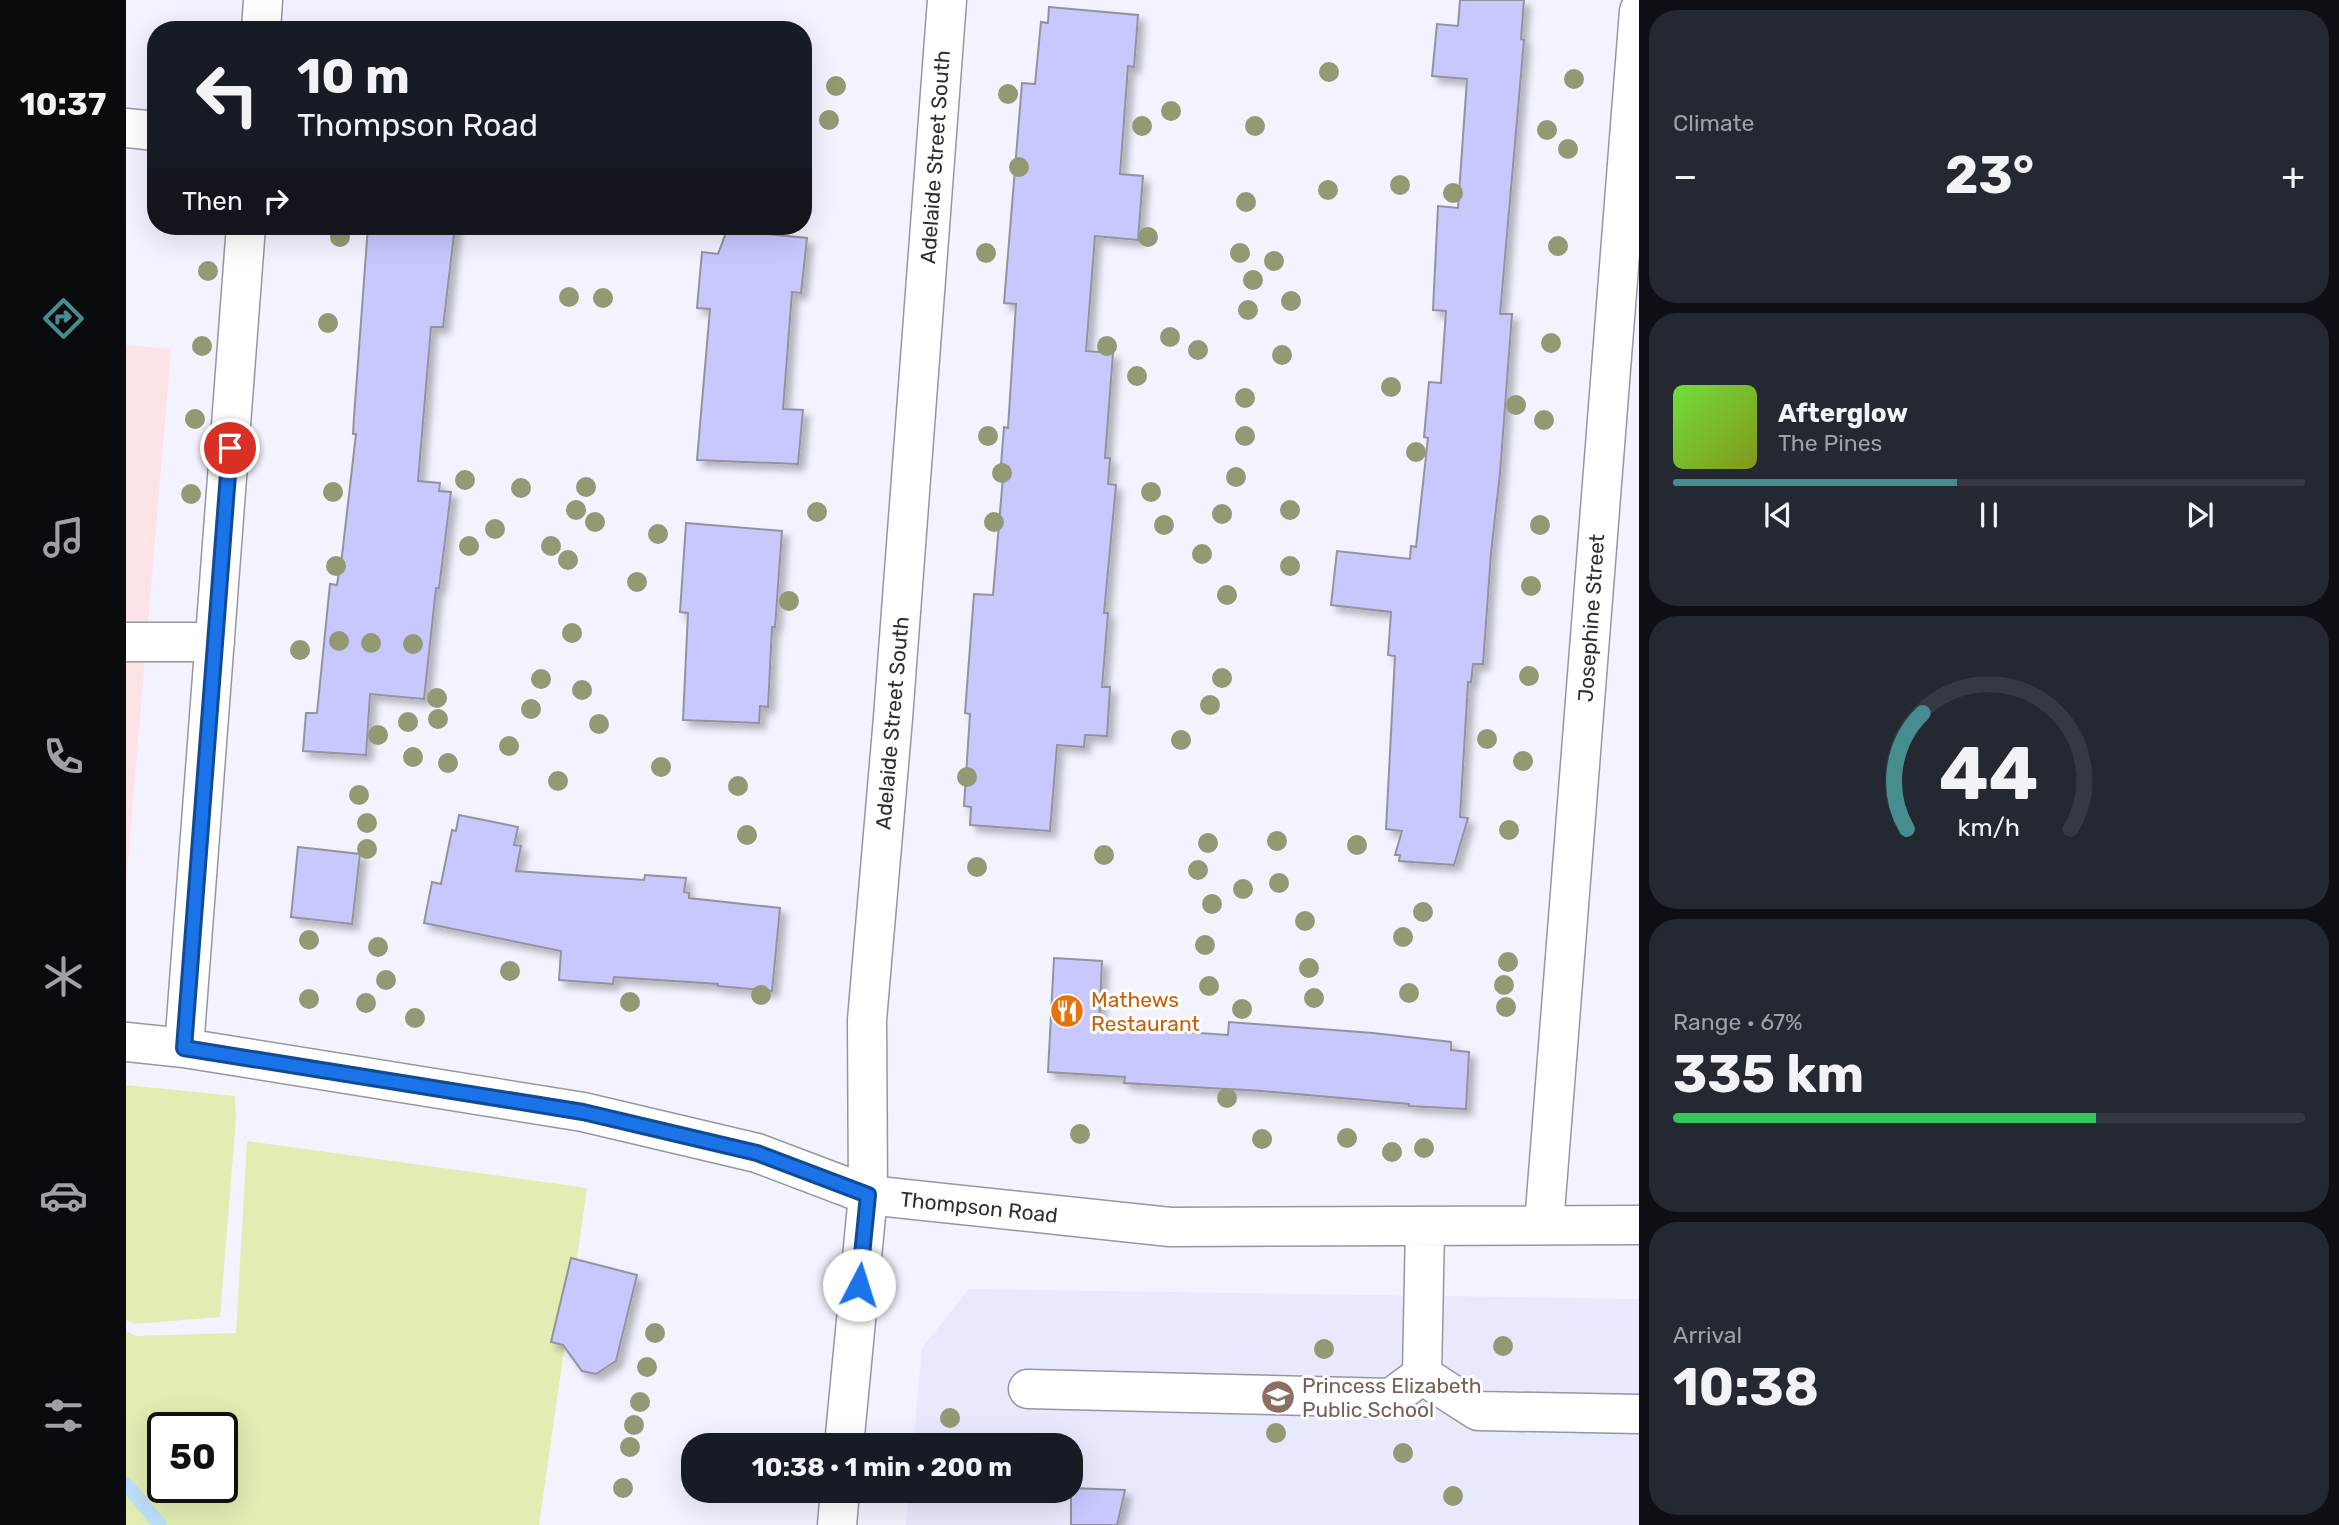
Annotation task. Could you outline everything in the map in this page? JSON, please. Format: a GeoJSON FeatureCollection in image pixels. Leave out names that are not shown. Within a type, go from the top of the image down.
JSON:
{"type":"FeatureCollection","features":[{"type":"Feature","properties":{"kind":"street"},"geometry":{"type":"LineString","coordinates":[[262,21],[263,0]]}},
{"type":"Feature","properties":{"kind":"street","name":"Adelaide Street South"},"geometry":{"type":"LineString","coordinates":[[845,1433],[868,1195],[867,1020],[947,0]]}},
{"type":"Feature","properties":{"kind":"street","name":"Josephine Street"},"geometry":{"type":"LineString","coordinates":[[1544,1225],[1639,10]]}},
{"type":"Feature","properties":{"kind":"street"},"geometry":{"type":"LineString","coordinates":[[126,128],[147,130]]}},
{"type":"Feature","properties":{"kind":"street"},"geometry":{"type":"LineString","coordinates":[[184,1048],[245,235]]}},
{"type":"Feature","properties":{"kind":"street"},"geometry":{"type":"LineString","coordinates":[[126,642],[215,642]]}},
{"type":"Feature","properties":{"kind":"street","name":"Thompson Road"},"geometry":{"type":"LineString","coordinates":[[126,1042],[184,1048],[583,1112],[757,1153],[868,1195],[1170,1227],[1639,1225]]}},
{"type":"Feature","properties":{"kind":"street"},"geometry":{"type":"LineString","coordinates":[[1422,1375],[1425,1227]]}},
{"type":"Feature","properties":{"kind":"street"},"geometry":{"type":"LineString","coordinates":[[1028,1389],[1391,1398],[1422,1375]]}},
{"type":"Feature","properties":{"kind":"street"},"geometry":{"type":"LineString","coordinates":[[1422,1375],[1478,1411],[1639,1414]]}},
{"type":"Feature","properties":{"kind":"street"},"geometry":{"type":"LineString","coordinates":[[836,1525],[839,1503]]}},
{"type":"Feature","properties":{"kind":"shaded area"},"geometry":{"type":"Polygon","coordinates":[[[126,345],[171,349],[126,885],[126,345]]]}},
{"type":"Feature","properties":{"kind":"shaded area","name":"Princess Elizabeth Public School"},"geometry":{"type":"Polygon","coordinates":[[[969,1289],[1639,1299],[1639,1525],[906,1525],[908,1503],[1083,1503],[1083,1433],[914,1433],[922,1348],[969,1289]]]}},
{"type":"Feature","properties":{"kind":"green space"},"geometry":{"type":"Polygon","coordinates":[[[126,1085],[235,1096],[236,1118],[220,1317],[134,1324],[126,1320],[126,1085]]]}},
{"type":"Feature","properties":{"kind":"green space"},"geometry":{"type":"Polygon","coordinates":[[[247,1141],[587,1188],[539,1525],[126,1525],[126,1331],[136,1336],[236,1333],[247,1141]]]}},
{"type":"Feature","properties":{"kind":"building"},"geometry":{"type":"Polygon","coordinates":[[[1460,0],[1524,0],[1521,39],[1524,40],[1500,314],[1512,314],[1500,473],[1483,664],[1473,664],[1471,682],[1468,682],[1460,817],[1468,818],[1454,865],[1399,861],[1400,855],[1395,855],[1402,831],[1386,829],[1395,656],[1388,655],[1391,612],[1331,605],[1337,551],[1410,559],[1411,546],[1416,547],[1428,438],[1424,437],[1429,382],[1441,383],[1446,311],[1433,310],[1438,206],[1458,208],[1467,79],[1432,76],[1437,24],[1458,26],[1460,0]]]}},
{"type":"Feature","properties":{"kind":"building"},"geometry":{"type":"Polygon","coordinates":[[[1049,7],[1138,15],[1134,67],[1128,66],[1120,174],[1143,176],[1138,240],[1095,236],[1086,351],[1113,353],[1105,458],[1110,458],[1108,484],[1116,485],[1104,613],[1108,613],[1102,687],[1110,687],[1107,736],[1085,735],[1084,747],[1057,745],[1050,831],[970,825],[971,807],[964,806],[970,714],[965,713],[974,594],[993,595],[1004,465],[1001,465],[1004,427],[1008,428],[1016,304],[1004,303],[1022,83],[1035,84],[1041,22],[1048,23],[1049,7]]]}},
{"type":"Feature","properties":{"kind":"building"},"geometry":{"type":"Polygon","coordinates":[[[367,235],[454,235],[443,327],[431,327],[418,481],[440,483],[439,491],[451,492],[439,588],[436,588],[424,699],[370,694],[366,755],[303,751],[306,713],[317,713],[330,584],[337,585],[341,564],[356,434],[353,434],[367,235]]]}},
{"type":"Feature","properties":{"kind":"building"},"geometry":{"type":"Polygon","coordinates":[[[725,235],[807,238],[801,293],[792,292],[783,409],[803,410],[798,464],[697,460],[710,309],[697,308],[702,252],[718,254],[725,235]]]}},
{"type":"Feature","properties":{"kind":"building"},"geometry":{"type":"Polygon","coordinates":[[[686,523],[782,531],[775,627],[772,627],[768,707],[760,706],[759,723],[683,720],[688,613],[680,612],[686,523]]]}},
{"type":"Feature","properties":{"kind":"building"},"geometry":{"type":"Polygon","coordinates":[[[459,815],[518,827],[514,845],[521,846],[516,871],[644,880],[645,875],[686,878],[684,892],[689,893],[689,898],[780,908],[772,991],[718,984],[614,977],[613,984],[559,980],[561,951],[424,923],[432,882],[441,884],[452,830],[456,831],[459,815]]]}},
{"type":"Feature","properties":{"kind":"building"},"geometry":{"type":"Polygon","coordinates":[[[298,847],[360,854],[352,924],[291,917],[298,847]]]}},
{"type":"Feature","properties":{"kind":"building"},"geometry":{"type":"Polygon","coordinates":[[[1054,958],[1102,961],[1099,1026],[1228,1035],[1229,1022],[1451,1042],[1451,1050],[1469,1052],[1466,1109],[1262,1091],[1124,1083],[1125,1077],[1048,1072],[1054,958]]]}},
{"type":"Feature","properties":{"kind":"building"},"geometry":{"type":"Polygon","coordinates":[[[571,1258],[637,1275],[616,1361],[596,1374],[582,1371],[563,1345],[551,1342],[571,1258]]]}},
{"type":"Feature","properties":{"kind":"building"},"geometry":{"type":"Polygon","coordinates":[[[1083,1488],[1125,1490],[1117,1525],[1071,1525],[1071,1503],[1083,1503],[1083,1488]]]}},
{"type":"Feature","properties":{"kind":"waterway"},"geometry":{"type":"LineString","coordinates":[[126,1484],[160,1525]]}},
{"type":"Feature","properties":{"kind":"place","name":"Mathews Restaurant"},"geometry":{"type":"Point","coordinates":[1067,1011]}},
{"type":"Feature","properties":{"kind":"place","name":"Princess Elizabeth Public School"},"geometry":{"type":"Point","coordinates":[1278,1397]}},
{"type":"Feature","properties":{"kind":"route"},"geometry":{"type":"LineString","coordinates":[[230,448],[184,1048],[583,1112],[757,1153],[868,1195],[859,1285]]}}]}
